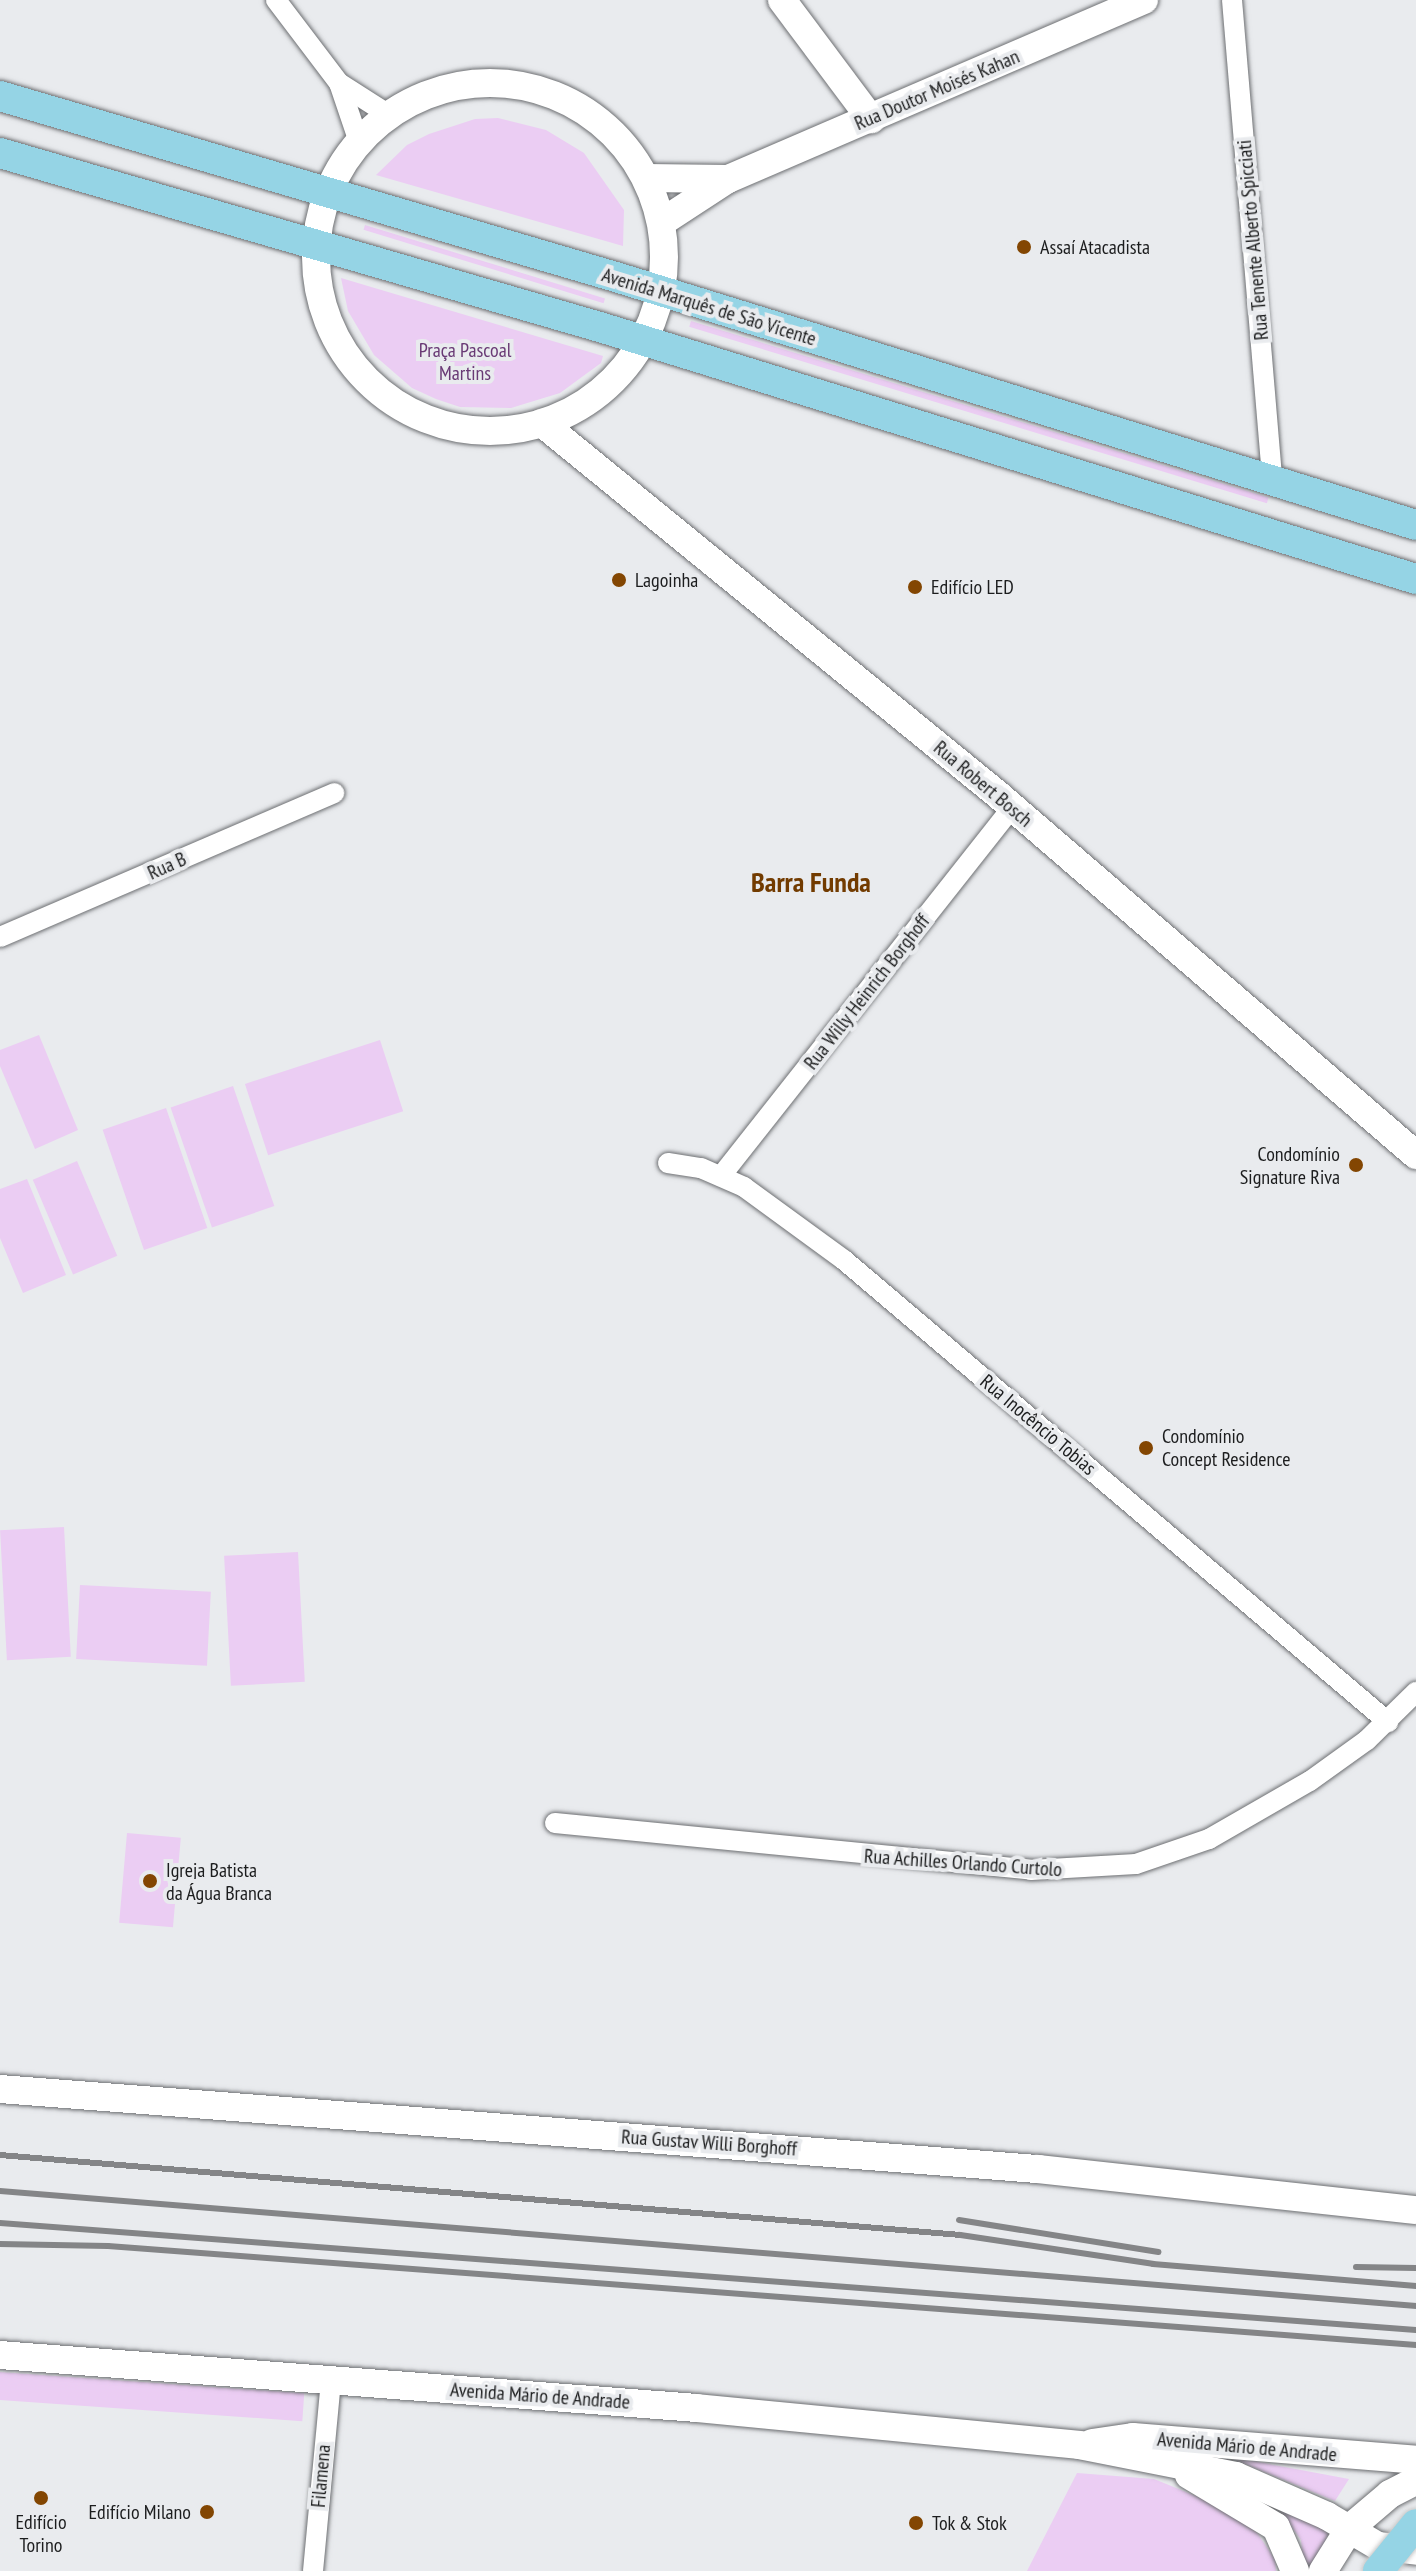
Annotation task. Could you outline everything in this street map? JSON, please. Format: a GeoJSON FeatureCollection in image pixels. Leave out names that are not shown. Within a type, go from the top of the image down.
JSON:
{"type":"FeatureCollection","features":[{"type":"Feature","properties":{"kind":"main road","name":"Avenida Marquês de São Vicente"},"geometry":{"type":"LineString","coordinates":[[0,96],[661,293],[1416,525]]}},
{"type":"Feature","properties":{"kind":"main road"},"geometry":{"type":"LineString","coordinates":[[0,153],[643,341],[1416,579]]}},
{"type":"Feature","properties":{"kind":"main road"},"geometry":{"type":"LineString","coordinates":[[1378,2571],[1416,2524]]}},
{"type":"Feature","properties":{"kind":"street"},"geometry":{"type":"LineString","coordinates":[[276,0],[339,83],[359,142]]}},
{"type":"Feature","properties":{"kind":"street"},"geometry":{"type":"LineString","coordinates":[[782,0],[871,119]]}},
{"type":"Feature","properties":{"kind":"street","name":"Rua Doutor Moisés Kahan"},"geometry":{"type":"LineString","coordinates":[[662,222],[728,179],[1144,0]]}},
{"type":"Feature","properties":{"kind":"street","name":"Rua Tenente Alberto Spicciati"},"geometry":{"type":"LineString","coordinates":[[1232,0],[1272,481]]}},
{"type":"Feature","properties":{"kind":"street"},"geometry":{"type":"LineString","coordinates":[[339,83],[389,115]]}},
{"type":"Feature","properties":{"kind":"street"},"geometry":{"type":"LineString","coordinates":[[468,84],[511,84],[552,94],[590,114],[622,142],[646,178],[662,222],[661,293],[643,341],[600,393],[542,423],[486,430],[443,424],[397,404],[359,372],[340,346],[320,298],[316,244],[327,194],[359,142],[389,115],[426,94],[468,84]]}},
{"type":"Feature","properties":{"kind":"street","name":"Rua Doutor Moisés Kahan"},"geometry":{"type":"LineString","coordinates":[[646,178],[728,179]]}},
{"type":"Feature","properties":{"kind":"street","name":"Rua Robert Bosch"},"geometry":{"type":"LineString","coordinates":[[542,423],[1012,808],[1416,1155]]}},
{"type":"Feature","properties":{"kind":"street","name":"Rua B"},"geometry":{"type":"LineString","coordinates":[[0,937],[334,793]]}},
{"type":"Feature","properties":{"kind":"street","name":"Rua Willy Heinrich Borghoff"},"geometry":{"type":"LineString","coordinates":[[721,1176],[1012,808]]}},
{"type":"Feature","properties":{"kind":"street","name":"Rua Inocêncio Tobias"},"geometry":{"type":"LineString","coordinates":[[668,1163],[721,1176],[844,1260],[1388,1722]]}},
{"type":"Feature","properties":{"kind":"street","name":"Rua Achilles Orlando Curtolo"},"geometry":{"type":"LineString","coordinates":[[555,1823],[1017,1869],[1136,1864],[1209,1839],[1245,1820],[1323,1772],[1388,1722],[1416,1692]]}},
{"type":"Feature","properties":{"kind":"street","name":"Rua Gustav Willi Borghoff"},"geometry":{"type":"LineString","coordinates":[[0,2089],[1038,2169],[1416,2210]]}},
{"type":"Feature","properties":{"kind":"street","name":"Avenida Mário de Andrade"},"geometry":{"type":"LineString","coordinates":[[0,2355],[1079,2445],[1113,2455],[1160,2460],[1236,2476],[1350,2528],[1390,2550],[1416,2551]]}},
{"type":"Feature","properties":{"kind":"street","name":"Filamena"},"geometry":{"type":"LineString","coordinates":[[313,2571],[331,2381]]}},
{"type":"Feature","properties":{"kind":"street","name":"Avenida Mário de Andrade"},"geometry":{"type":"LineString","coordinates":[[1079,2445],[1133,2437],[1413,2475]]}},
{"type":"Feature","properties":{"kind":"street"},"geometry":{"type":"LineString","coordinates":[[1160,2460],[1276,2527],[1295,2571]]}},
{"type":"Feature","properties":{"kind":"street"},"geometry":{"type":"LineString","coordinates":[[1323,2571],[1350,2528],[1413,2475]]}},
{"type":"Feature","properties":{"kind":"green space"},"geometry":{"type":"Polygon","coordinates":[[[498,118],[546,130],[584,153],[624,210],[623,246],[376,175],[407,145],[429,134],[475,119],[498,118]]]}},
{"type":"Feature","properties":{"kind":"green space"},"geometry":{"type":"Polygon","coordinates":[[[365,225],[605,298],[604,303],[364,230],[365,225]]]}},
{"type":"Feature","properties":{"kind":"green space","name":"Praça Pascoal Martins"},"geometry":{"type":"Polygon","coordinates":[[[341,278],[603,356],[601,363],[560,393],[511,408],[460,407],[412,388],[374,355],[348,311],[341,278]]]}},
{"type":"Feature","properties":{"kind":"green space"},"geometry":{"type":"Polygon","coordinates":[[[691,321],[1269,498],[1267,503],[689,327],[691,321]]]}},
{"type":"Feature","properties":{"kind":"green space"},"geometry":{"type":"Polygon","coordinates":[[[39,1035],[78,1130],[35,1149],[0,1066],[0,1050],[39,1035]]]}},
{"type":"Feature","properties":{"kind":"green space"},"geometry":{"type":"Polygon","coordinates":[[[380,1040],[403,1111],[268,1155],[245,1084],[380,1040]]]}},
{"type":"Feature","properties":{"kind":"green space"},"geometry":{"type":"Polygon","coordinates":[[[233,1086],[274,1206],[212,1228],[171,1107],[233,1086]]]}},
{"type":"Feature","properties":{"kind":"green space"},"geometry":{"type":"Polygon","coordinates":[[[166,1108],[207,1228],[144,1250],[103,1130],[166,1108]]]}},
{"type":"Feature","properties":{"kind":"green space"},"geometry":{"type":"Polygon","coordinates":[[[77,1161],[117,1256],[73,1275],[33,1180],[77,1161]]]}},
{"type":"Feature","properties":{"kind":"green space"},"geometry":{"type":"Polygon","coordinates":[[[27,1179],[66,1275],[23,1293],[0,1238],[0,1189],[27,1179]]]}},
{"type":"Feature","properties":{"kind":"green space"},"geometry":{"type":"Polygon","coordinates":[[[64,1527],[71,1657],[7,1660],[0,1530],[64,1527]]]}},
{"type":"Feature","properties":{"kind":"green space"},"geometry":{"type":"Polygon","coordinates":[[[298,1552],[305,1682],[231,1686],[224,1556],[298,1552]]]}},
{"type":"Feature","properties":{"kind":"green space"},"geometry":{"type":"Polygon","coordinates":[[[80,1585],[211,1592],[207,1666],[76,1659],[80,1585]]]}},
{"type":"Feature","properties":{"kind":"green space","name":"Igreja Batista da Água Branca"},"geometry":{"type":"Polygon","coordinates":[[[127,1833],[181,1838],[173,1927],[119,1923],[127,1833]]]}},
{"type":"Feature","properties":{"kind":"green space"},"geometry":{"type":"Polygon","coordinates":[[[0,2372],[304,2393],[302,2421],[0,2400],[0,2372]]]}},
{"type":"Feature","properties":{"kind":"green space"},"geometry":{"type":"Polygon","coordinates":[[[1226,2456],[1349,2479],[1335,2501],[1226,2456]]]}},
{"type":"Feature","properties":{"kind":"green space"},"geometry":{"type":"Polygon","coordinates":[[[1077,2473],[1154,2479],[1230,2510],[1257,2533],[1275,2559],[1276,2571],[1027,2571],[1077,2473]]]}},
{"type":"Feature","properties":{"kind":"green space"},"geometry":{"type":"Polygon","coordinates":[[[1271,2498],[1332,2525],[1312,2571],[1304,2571],[1301,2540],[1271,2498]]]}},
{"type":"Feature","properties":{"kind":"railway"},"geometry":{"type":"LineString","coordinates":[[0,2155],[960,2235],[1153,2264],[1416,2286]]}},
{"type":"Feature","properties":{"kind":"railway"},"geometry":{"type":"LineString","coordinates":[[0,2191],[1416,2306]]}},
{"type":"Feature","properties":{"kind":"railway"},"geometry":{"type":"LineString","coordinates":[[959,2220],[1158,2252]]}},
{"type":"Feature","properties":{"kind":"railway"},"geometry":{"type":"LineString","coordinates":[[0,2223],[1416,2330]]}},
{"type":"Feature","properties":{"kind":"railway"},"geometry":{"type":"LineString","coordinates":[[0,2244],[108,2246],[1416,2345]]}},
{"type":"Feature","properties":{"kind":"railway"},"geometry":{"type":"LineString","coordinates":[[1356,2267],[1416,2268]]}},
{"type":"Feature","properties":{"kind":"place","name":"Assaí Atacadista"},"geometry":{"type":"Point","coordinates":[1024,247]}},
{"type":"Feature","properties":{"kind":"place","name":"Lagoinha"},"geometry":{"type":"Point","coordinates":[619,580]}},
{"type":"Feature","properties":{"kind":"place","name":"Edifício LED"},"geometry":{"type":"Point","coordinates":[915,587]}},
{"type":"Feature","properties":{"kind":"place","name":"Condomínio Signature Riva"},"geometry":{"type":"Point","coordinates":[1356,1165]}},
{"type":"Feature","properties":{"kind":"place","name":"Condomínio Concept Residence"},"geometry":{"type":"Point","coordinates":[1146,1448]}},
{"type":"Feature","properties":{"kind":"place","name":"Igreja Batista da Água Branca"},"geometry":{"type":"Point","coordinates":[150,1881]}},
{"type":"Feature","properties":{"kind":"place","name":"Edifício Torino"},"geometry":{"type":"Point","coordinates":[41,2498]}},
{"type":"Feature","properties":{"kind":"place","name":"Edifício Milano"},"geometry":{"type":"Point","coordinates":[207,2512]}},
{"type":"Feature","properties":{"kind":"place","name":"Tok & Stok"},"geometry":{"type":"Point","coordinates":[916,2523]}},
{"type":"Feature","properties":{"kind":"district","name":"Barra Funda"},"geometry":{"type":"Point","coordinates":[811,882]}}]}
